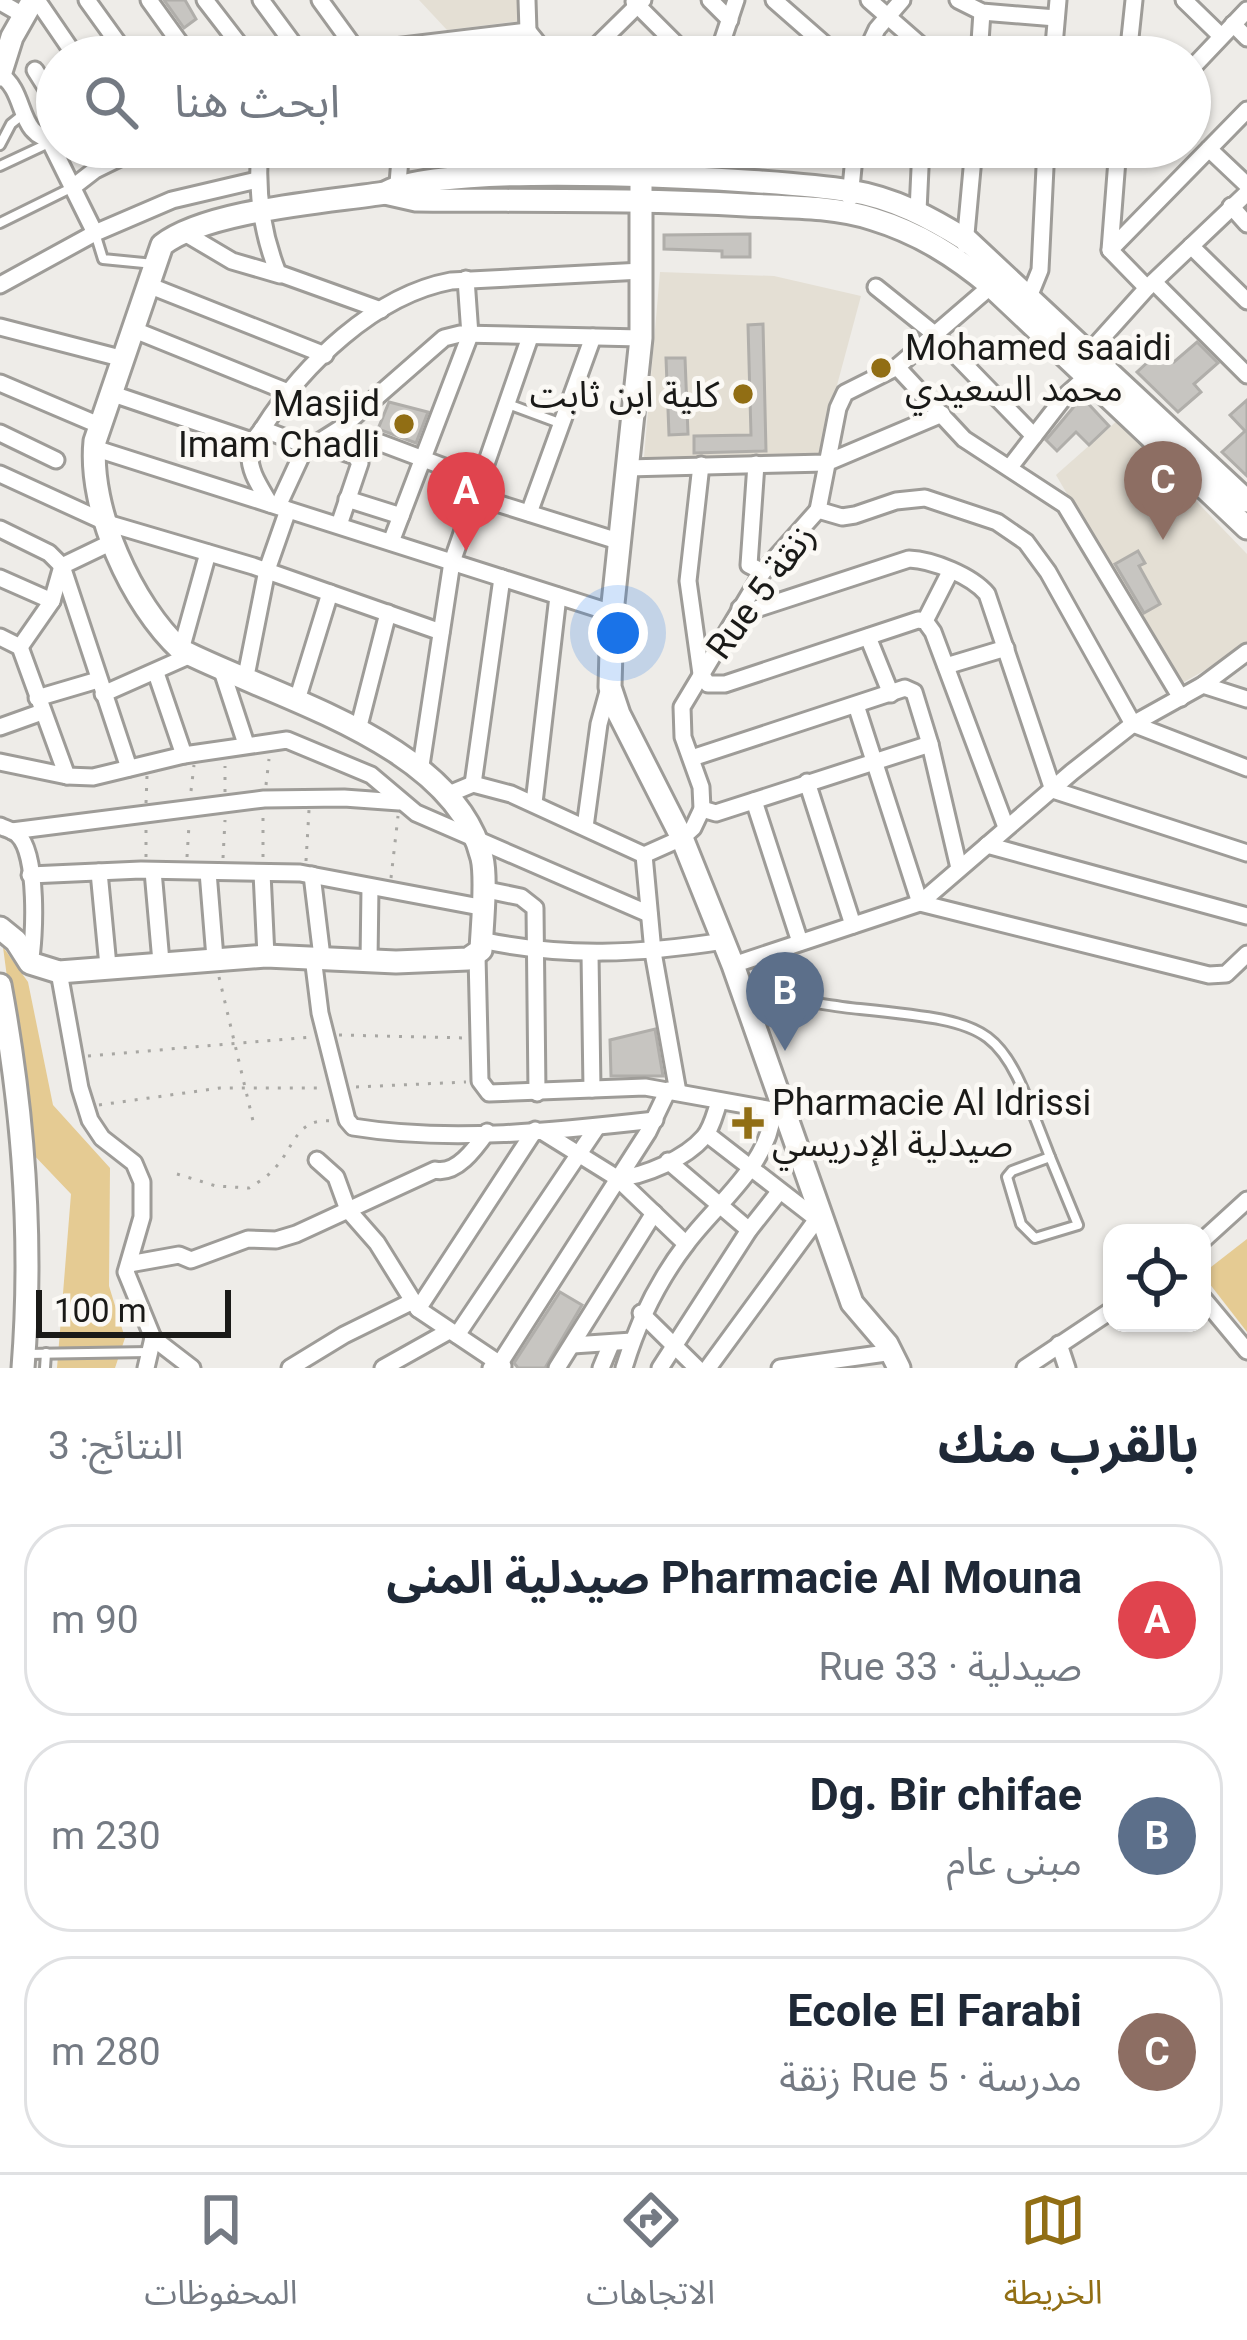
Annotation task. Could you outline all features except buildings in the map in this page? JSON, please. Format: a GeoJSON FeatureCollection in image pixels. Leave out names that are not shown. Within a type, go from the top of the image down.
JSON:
{"type":"FeatureCollection","features":[{"type":"Feature","properties":{"kind":"street"},"geometry":{"type":"LineString","coordinates":[[87,0],[113,36]]}},
{"type":"Feature","properties":{"kind":"street"},"geometry":{"type":"LineString","coordinates":[[149,0],[175,36]]}},
{"type":"Feature","properties":{"kind":"street"},"geometry":{"type":"LineString","coordinates":[[205,0],[233,36]]}},
{"type":"Feature","properties":{"kind":"street"},"geometry":{"type":"LineString","coordinates":[[261,0],[290,36]]}},
{"type":"Feature","properties":{"kind":"street"},"geometry":{"type":"LineString","coordinates":[[320,0],[347,36]]}},
{"type":"Feature","properties":{"kind":"street"},"geometry":{"type":"LineString","coordinates":[[527,0],[532,36]]}},
{"type":"Feature","properties":{"kind":"street"},"geometry":{"type":"LineString","coordinates":[[710,0],[730,20]]}},
{"type":"Feature","properties":{"kind":"street"},"geometry":{"type":"LineString","coordinates":[[724,36],[736,0]]}},
{"type":"Feature","properties":{"kind":"street"},"geometry":{"type":"LineString","coordinates":[[774,0],[815,36]]}},
{"type":"Feature","properties":{"kind":"street"},"geometry":{"type":"LineString","coordinates":[[869,0],[909,36]]}},
{"type":"Feature","properties":{"kind":"street"},"geometry":{"type":"LineString","coordinates":[[875,36],[902,0]]}},
{"type":"Feature","properties":{"kind":"street"},"geometry":{"type":"LineString","coordinates":[[958,0],[982,12],[1056,18]]}},
{"type":"Feature","properties":{"kind":"street"},"geometry":{"type":"LineString","coordinates":[[1055,36],[1058,0]]}},
{"type":"Feature","properties":{"kind":"street"},"geometry":{"type":"LineString","coordinates":[[1130,36],[1134,0]]}},
{"type":"Feature","properties":{"kind":"street"},"geometry":{"type":"LineString","coordinates":[[1184,0],[1247,38]]}},
{"type":"Feature","properties":{"kind":"street"},"geometry":{"type":"LineString","coordinates":[[0,2],[31,5],[58,36]]}},
{"type":"Feature","properties":{"kind":"street"},"geometry":{"type":"LineString","coordinates":[[610,36],[638,2],[670,36]]}},
{"type":"Feature","properties":{"kind":"street"},"geometry":{"type":"LineString","coordinates":[[31,5],[2,66],[19,92],[29,130],[36,133]]}},
{"type":"Feature","properties":{"kind":"street"},"geometry":{"type":"LineString","coordinates":[[1211,47],[1247,10]]}},
{"type":"Feature","properties":{"kind":"street"},"geometry":{"type":"LineString","coordinates":[[980,36],[982,12]]}},
{"type":"Feature","properties":{"kind":"street"},"geometry":{"type":"LineString","coordinates":[[486,36],[528,31]]}},
{"type":"Feature","properties":{"kind":"street"},"geometry":{"type":"LineString","coordinates":[[1211,147],[1247,110]]}},
{"type":"Feature","properties":{"kind":"street"},"geometry":{"type":"LineString","coordinates":[[1010,466],[1082,366],[1151,285],[1247,189],[1211,151]]}},
{"type":"Feature","properties":{"kind":"street"},"geometry":{"type":"LineString","coordinates":[[65,168],[95,233]]}},
{"type":"Feature","properties":{"kind":"street"},"geometry":{"type":"LineString","coordinates":[[73,187],[98,168]]}},
{"type":"Feature","properties":{"kind":"street"},"geometry":{"type":"LineString","coordinates":[[258,168],[261,212],[280,274]]}},
{"type":"Feature","properties":{"kind":"street"},"geometry":{"type":"LineString","coordinates":[[393,192],[397,168]]}},
{"type":"Feature","properties":{"kind":"street"},"geometry":{"type":"LineString","coordinates":[[631,168],[641,182]]}},
{"type":"Feature","properties":{"kind":"street"},"geometry":{"type":"LineString","coordinates":[[585,827],[599,724],[610,687],[612,613],[641,338],[641,182],[649,168]]}},
{"type":"Feature","properties":{"kind":"street"},"geometry":{"type":"LineString","coordinates":[[849,202],[853,168]]}},
{"type":"Feature","properties":{"kind":"street"},"geometry":{"type":"LineString","coordinates":[[918,211],[920,168]]}},
{"type":"Feature","properties":{"kind":"street"},"geometry":{"type":"LineString","coordinates":[[963,249],[972,168]]}},
{"type":"Feature","properties":{"kind":"street"},"geometry":{"type":"LineString","coordinates":[[1025,306],[1040,270],[1045,168]]}},
{"type":"Feature","properties":{"kind":"street"},"geometry":{"type":"LineString","coordinates":[[1111,252],[1117,168]]}},
{"type":"Feature","properties":{"kind":"street"},"geometry":{"type":"LineString","coordinates":[[1111,252],[1191,168]]}},
{"type":"Feature","properties":{"kind":"street"},"geometry":{"type":"LineString","coordinates":[[0,285],[95,233],[200,190],[257,180]]}},
{"type":"Feature","properties":{"kind":"street"},"geometry":{"type":"LineString","coordinates":[[778,1112],[673,1091],[492,1094],[480,1081],[484,870],[476,840],[449,794],[358,730],[186,653],[162,632],[141,603],[110,532],[97,437],[162,245],[183,232],[261,212],[393,192],[641,182],[918,211],[1025,306],[1247,528]]}},
{"type":"Feature","properties":{"kind":"street"},"geometry":{"type":"LineString","coordinates":[[849,202],[913,233],[963,249],[991,286],[1025,306]]}},
{"type":"Feature","properties":{"kind":"street"},"geometry":{"type":"LineString","coordinates":[[1231,206],[1247,224]]}},
{"type":"Feature","properties":{"kind":"street"},"geometry":{"type":"LineString","coordinates":[[183,232],[232,260],[381,310]]}},
{"type":"Feature","properties":{"kind":"street"},"geometry":{"type":"LineString","coordinates":[[1191,246],[1247,301]]}},
{"type":"Feature","properties":{"kind":"street"},"geometry":{"type":"LineString","coordinates":[[1111,252],[1244,365]]}},
{"type":"Feature","properties":{"kind":"street"},"geometry":{"type":"LineString","coordinates":[[279,507],[251,467],[257,435],[288,392],[381,310],[421,290],[466,279],[642,272]]}},
{"type":"Feature","properties":{"kind":"street"},"geometry":{"type":"LineString","coordinates":[[152,275],[325,355]]}},
{"type":"Feature","properties":{"kind":"street"},"geometry":{"type":"LineString","coordinates":[[391,542],[470,335],[466,279]]}},
{"type":"Feature","properties":{"kind":"street"},"geometry":{"type":"LineString","coordinates":[[818,510],[845,393],[897,368],[991,286]]}},
{"type":"Feature","properties":{"kind":"street"},"geometry":{"type":"LineString","coordinates":[[876,287],[937,336],[1034,436]]}},
{"type":"Feature","properties":{"kind":"street"},"geometry":{"type":"LineString","coordinates":[[0,327],[124,359]]}},
{"type":"Feature","properties":{"kind":"street"},"geometry":{"type":"LineString","coordinates":[[132,329],[288,392]]}},
{"type":"Feature","properties":{"kind":"street"},"geometry":{"type":"LineString","coordinates":[[244,681],[279,507],[299,458],[314,445],[341,428],[451,335],[641,338]]}},
{"type":"Feature","properties":{"kind":"street"},"geometry":{"type":"LineString","coordinates":[[420,772],[452,562],[530,337]]}},
{"type":"Feature","properties":{"kind":"street"},"geometry":{"type":"LineString","coordinates":[[530,513],[593,338]]}},
{"type":"Feature","properties":{"kind":"street"},"geometry":{"type":"LineString","coordinates":[[1082,366],[1247,501]]}},
{"type":"Feature","properties":{"kind":"street"},"geometry":{"type":"LineString","coordinates":[[897,368],[964,439],[1010,466],[1072,514],[1181,698]]}},
{"type":"Feature","properties":{"kind":"street"},"geometry":{"type":"LineString","coordinates":[[0,382],[97,437],[279,507],[612,613]]}},
{"type":"Feature","properties":{"kind":"street"},"geometry":{"type":"LineString","coordinates":[[110,393],[359,460],[339,526]]}},
{"type":"Feature","properties":{"kind":"street"},"geometry":{"type":"LineString","coordinates":[[627,468],[826,463],[941,414]]}},
{"type":"Feature","properties":{"kind":"street"},"geometry":{"type":"LineString","coordinates":[[341,428],[421,460],[530,513],[621,542]]}},
{"type":"Feature","properties":{"kind":"street"},"geometry":{"type":"LineString","coordinates":[[0,434],[56,460]]}},
{"type":"Feature","properties":{"kind":"street"},"geometry":{"type":"LineString","coordinates":[[756,464],[749,565],[763,572]]}},
{"type":"Feature","properties":{"kind":"street"},"geometry":{"type":"LineString","coordinates":[[700,465],[688,580],[701,674],[708,683],[725,684],[918,620],[925,622],[933,632],[1006,827]]}},
{"type":"Feature","properties":{"kind":"street"},"geometry":{"type":"LineString","coordinates":[[0,474],[110,532],[267,570],[441,632]]}},
{"type":"Feature","properties":{"kind":"street","name":"Rue 5 زنقة"},"geometry":{"type":"LineString","coordinates":[[702,809],[701,787],[682,737],[681,711],[763,572],[818,510],[842,517],[896,500],[925,498],[1011,531],[1026,542],[1048,572],[1133,724]]}},
{"type":"Feature","properties":{"kind":"street"},"geometry":{"type":"LineString","coordinates":[[346,500],[401,516]]}},
{"type":"Feature","properties":{"kind":"street"},"geometry":{"type":"LineString","coordinates":[[0,529],[49,554],[62,566],[129,768]]}},
{"type":"Feature","properties":{"kind":"street"},"geometry":{"type":"LineString","coordinates":[[20,647],[52,602],[62,566],[110,532]]}},
{"type":"Feature","properties":{"kind":"street"},"geometry":{"type":"LineString","coordinates":[[0,727],[40,705],[156,673],[186,653],[208,553]]}},
{"type":"Feature","properties":{"kind":"street"},"geometry":{"type":"LineString","coordinates":[[740,608],[753,610],[909,560],[924,560],[983,589],[1053,790]]}},
{"type":"Feature","properties":{"kind":"street"},"geometry":{"type":"LineString","coordinates":[[925,622],[950,572]]}},
{"type":"Feature","properties":{"kind":"street"},"geometry":{"type":"LineString","coordinates":[[0,578],[52,602]]}},
{"type":"Feature","properties":{"kind":"street"},"geometry":{"type":"LineString","coordinates":[[473,784],[502,578]]}},
{"type":"Feature","properties":{"kind":"street"},"geometry":{"type":"LineString","coordinates":[[297,700],[330,592]]}},
{"type":"Feature","properties":{"kind":"street"},"geometry":{"type":"LineString","coordinates":[[534,803],[558,596]]}},
{"type":"Feature","properties":{"kind":"street"},"geometry":{"type":"LineString","coordinates":[[358,730],[388,613]]}},
{"type":"Feature","properties":{"kind":"street"},"geometry":{"type":"LineString","coordinates":[[0,637],[20,647],[68,776]]}},
{"type":"Feature","properties":{"kind":"street"},"geometry":{"type":"LineString","coordinates":[[868,637],[891,694]]}},
{"type":"Feature","properties":{"kind":"street"},"geometry":{"type":"LineString","coordinates":[[946,666],[1006,648]]}},
{"type":"Feature","properties":{"kind":"street"},"geometry":{"type":"LineString","coordinates":[[734,965],[920,903],[1133,724],[1203,685],[1247,652]]}},
{"type":"Feature","properties":{"kind":"street"},"geometry":{"type":"LineString","coordinates":[[222,671],[246,744]]}},
{"type":"Feature","properties":{"kind":"street"},"geometry":{"type":"LineString","coordinates":[[156,673],[184,755]]}},
{"type":"Feature","properties":{"kind":"street"},"geometry":{"type":"LineString","coordinates":[[1203,685],[1247,699]]}},
{"type":"Feature","properties":{"kind":"street"},"geometry":{"type":"LineString","coordinates":[[610,687],[682,838],[734,965],[778,1112],[855,1308],[896,1360]]}},
{"type":"Feature","properties":{"kind":"street"},"geometry":{"type":"LineString","coordinates":[[692,758],[905,688],[914,692],[930,744],[959,868]]}},
{"type":"Feature","properties":{"kind":"street"},"geometry":{"type":"LineString","coordinates":[[856,705],[920,903]]}},
{"type":"Feature","properties":{"kind":"street"},"geometry":{"type":"LineString","coordinates":[[1133,724],[1247,768]]}},
{"type":"Feature","properties":{"kind":"street"},"geometry":{"type":"LineString","coordinates":[[0,762],[92,777],[278,739],[315,748],[370,775],[399,802],[649,914]]}},
{"type":"Feature","properties":{"kind":"street"},"geometry":{"type":"LineString","coordinates":[[449,794],[473,784],[534,803],[644,854],[682,838],[702,809],[716,813],[930,744]]}},
{"type":"Feature","properties":{"kind":"street"},"geometry":{"type":"LineString","coordinates":[[807,782],[853,925]]}},
{"type":"Feature","properties":{"kind":"street"},"geometry":{"type":"LineString","coordinates":[[1053,790],[1247,853]]}},
{"type":"Feature","properties":{"kind":"street"},"geometry":{"type":"LineString","coordinates":[[6,829],[264,799],[399,802]]}},
{"type":"Feature","properties":{"kind":"street"},"geometry":{"type":"LineString","coordinates":[[754,801],[800,942]]}},
{"type":"Feature","properties":{"kind":"street"},"geometry":{"type":"LineString","coordinates":[[6,829],[24,844],[30,875],[35,938],[30,963]]}},
{"type":"Feature","properties":{"kind":"street"},"geometry":{"type":"LineString","coordinates":[[987,845],[1247,916]]}},
{"type":"Feature","properties":{"kind":"street"},"geometry":{"type":"LineString","coordinates":[[317,1160],[335,1177],[348,1210],[377,1243],[414,1306],[499,1366],[673,1091],[652,952],[644,854]]}},
{"type":"Feature","properties":{"kind":"street"},"geometry":{"type":"LineString","coordinates":[[30,875],[153,871],[312,875],[389,892],[521,897],[533,904],[537,1093]]}},
{"type":"Feature","properties":{"kind":"street"},"geometry":{"type":"LineString","coordinates":[[153,871],[161,962]]}},
{"type":"Feature","properties":{"kind":"street"},"geometry":{"type":"LineString","coordinates":[[99,872],[107,966]]}},
{"type":"Feature","properties":{"kind":"street"},"geometry":{"type":"LineString","coordinates":[[208,872],[215,958]]}},
{"type":"Feature","properties":{"kind":"street"},"geometry":{"type":"LineString","coordinates":[[262,873],[266,956]]}},
{"type":"Feature","properties":{"kind":"street"},"geometry":{"type":"LineString","coordinates":[[312,875],[325,1036],[350,1125],[399,1135],[655,1120]]}},
{"type":"Feature","properties":{"kind":"street"},"geometry":{"type":"LineString","coordinates":[[369,961],[370,887]]}},
{"type":"Feature","properties":{"kind":"street"},"geometry":{"type":"LineString","coordinates":[[920,903],[1214,976],[1234,970],[1247,954]]}},
{"type":"Feature","properties":{"kind":"street"},"geometry":{"type":"LineString","coordinates":[[0,928],[16,941],[30,963],[59,972],[266,956],[369,961],[479,948],[652,952],[724,940]]}},
{"type":"Feature","properties":{"kind":"street"},"geometry":{"type":"LineString","coordinates":[[590,954],[592,1089]]}},
{"type":"Feature","properties":{"kind":"street"},"geometry":{"type":"LineString","coordinates":[[59,972],[85,1107],[94,1129],[125,1153],[142,1182],[142,1217],[126,1275],[150,1353],[192,1368]]}},
{"type":"Feature","properties":{"kind":"street"},"geometry":{"type":"LineString","coordinates":[[0,985],[22,1184],[31,1358]]}},
{"type":"Feature","properties":{"kind":"street"},"geometry":{"type":"LineString","coordinates":[[617,1178],[635,1177],[668,1161],[707,1134],[719,1102]]}},
{"type":"Feature","properties":{"kind":"street"},"geometry":{"type":"LineString","coordinates":[[625,1368],[641,1313],[686,1244],[750,1169],[778,1112]]}},
{"type":"Feature","properties":{"kind":"street"},"geometry":{"type":"LineString","coordinates":[[383,1368],[453,1333],[597,1126]]}},
{"type":"Feature","properties":{"kind":"street"},"geometry":{"type":"LineString","coordinates":[[538,1130],[617,1178],[686,1244]]}},
{"type":"Feature","properties":{"kind":"street"},"geometry":{"type":"LineString","coordinates":[[290,1368],[344,1334],[414,1306],[538,1130]]}},
{"type":"Feature","properties":{"kind":"street"},"geometry":{"type":"LineString","coordinates":[[128,1264],[179,1255],[190,1260],[248,1239],[286,1238],[435,1170],[446,1172],[475,1150],[487,1132]]}},
{"type":"Feature","properties":{"kind":"street"},"geometry":{"type":"LineString","coordinates":[[707,1134],[821,1222]]}},
{"type":"Feature","properties":{"kind":"street"},"geometry":{"type":"LineString","coordinates":[[668,1161],[749,1230]]}},
{"type":"Feature","properties":{"kind":"street"},"geometry":{"type":"LineString","coordinates":[[660,1368],[779,1192]]}},
{"type":"Feature","properties":{"kind":"street"},"geometry":{"type":"LineString","coordinates":[[1211,1233],[1247,1200]]}},
{"type":"Feature","properties":{"kind":"street"},"geometry":{"type":"LineString","coordinates":[[557,1368],[654,1213]]}},
{"type":"Feature","properties":{"kind":"street"},"geometry":{"type":"LineString","coordinates":[[708,1368],[821,1222]]}},
{"type":"Feature","properties":{"kind":"street"},"geometry":{"type":"LineString","coordinates":[[1211,1308],[1247,1351]]}},
{"type":"Feature","properties":{"kind":"street"},"geometry":{"type":"LineString","coordinates":[[641,1313],[696,1368]]}},
{"type":"Feature","properties":{"kind":"street"},"geometry":{"type":"LineString","coordinates":[[1025,1368],[1103,1316]]}},
{"type":"Feature","properties":{"kind":"street"},"geometry":{"type":"LineString","coordinates":[[574,1345],[632,1341]]}},
{"type":"Feature","properties":{"kind":"street"},"geometry":{"type":"LineString","coordinates":[[601,1368],[611,1344]]}},
{"type":"Feature","properties":{"kind":"street"},"geometry":{"type":"LineString","coordinates":[[1059,1344],[1067,1368]]}},
{"type":"Feature","properties":{"kind":"street"},"geometry":{"type":"LineString","coordinates":[[780,1368],[896,1360]]}},
{"type":"Feature","properties":{"kind":"lane"},"geometry":{"type":"LineString","coordinates":[[0,145],[11,124],[22,116]]}},
{"type":"Feature","properties":{"kind":"lane"},"geometry":{"type":"LineString","coordinates":[[0,166],[36,150]]}},
{"type":"Feature","properties":{"kind":"lane"},"geometry":{"type":"LineString","coordinates":[[0,223],[73,187]]}},
{"type":"Feature","properties":{"kind":"lane"},"geometry":{"type":"LineString","coordinates":[[95,233],[103,259],[152,275]]}},
{"type":"Feature","properties":{"kind":"lane"},"geometry":{"type":"LineString","coordinates":[[507,403],[562,424]]}},
{"type":"Feature","properties":{"kind":"lane"},"geometry":{"type":"LineString","coordinates":[[744,997],[932,1016],[976,1028],[1015,1066],[1078,1225],[1031,1237],[1021,1224],[1007,1178],[1012,1171],[1049,1157]]}},
{"type":"Feature","properties":{"kind":"lane"},"geometry":{"type":"LineString","coordinates":[[31,1358],[150,1353]]}},
{"type":"Feature","properties":{"kind":"lane"},"geometry":{"type":"LineString","coordinates":[[31,1358],[45,1368]]}},
{"type":"Feature","properties":{"kind":"path"},"geometry":{"type":"LineString","coordinates":[[389,892],[399,802]]}},
{"type":"Feature","properties":{"kind":"path"},"geometry":{"type":"LineString","coordinates":[[215,958],[254,1121]]}},
{"type":"Feature","properties":{"kind":"path"},"geometry":{"type":"LineString","coordinates":[[74,1058],[325,1036],[481,1039]]}},
{"type":"Feature","properties":{"kind":"path"},"geometry":{"type":"LineString","coordinates":[[85,1107],[244,1088],[480,1081]]}},
{"type":"Feature","properties":{"kind":"path"},"geometry":{"type":"LineString","coordinates":[[177,1174],[216,1186],[249,1188],[276,1168],[303,1126],[323,1120],[350,1125]]}},
{"type":"Feature","properties":{"kind":"shaded area"},"geometry":{"type":"Polygon","coordinates":[[[419,0],[518,0],[521,21],[447,30],[419,0]]]}},
{"type":"Feature","properties":{"kind":"shaded area","name":"كلية ابن ثابت"},"geometry":{"type":"Polygon","coordinates":[[[660,272],[774,276],[861,296],[818,456],[644,457],[660,272]]]}},
{"type":"Feature","properties":{"kind":"shaded area"},"geometry":{"type":"Polygon","coordinates":[[[1118,420],[1247,554],[1247,646],[1179,685],[1056,475],[1118,420]]]}},
{"type":"Feature","properties":{"kind":"shaded area"},"geometry":{"type":"Polygon","coordinates":[[[3,947],[28,982],[53,1105],[110,1168],[109,1286],[125,1338],[115,1368],[57,1368],[71,1194],[30,1151],[3,947]]]}},
{"type":"Feature","properties":{"kind":"shaded area"},"geometry":{"type":"Polygon","coordinates":[[[1247,1239],[1247,1332],[1211,1286],[1211,1267],[1247,1239]]]}},
{"type":"Feature","properties":{"kind":"place","name":"Mohamed saaidi محمد السعيدي"},"geometry":{"type":"Point","coordinates":[881,368]}},
{"type":"Feature","properties":{"kind":"place","name":"كلية ابن ثابت"},"geometry":{"type":"Point","coordinates":[743,394]}},
{"type":"Feature","properties":{"kind":"place","name":"Masjid Imam Chadli"},"geometry":{"type":"Point","coordinates":[404,424]}},
{"type":"Feature","properties":{"kind":"place","name":"Ecole El Farabi"},"geometry":{"type":"Point","coordinates":[1163,540]}},
{"type":"Feature","properties":{"kind":"place","name":"Pharmacie Al Mouna صيدلية المنى"},"geometry":{"type":"Point","coordinates":[466,551]}},
{"type":"Feature","properties":{"kind":"place","name":"Dg. Bir chifae"},"geometry":{"type":"Point","coordinates":[785,1051]}},
{"type":"Feature","properties":{"kind":"place","name":"Pharmacie Al Idrissi صيدلية الإدريسي"},"geometry":{"type":"Point","coordinates":[748,1123]}}]}
